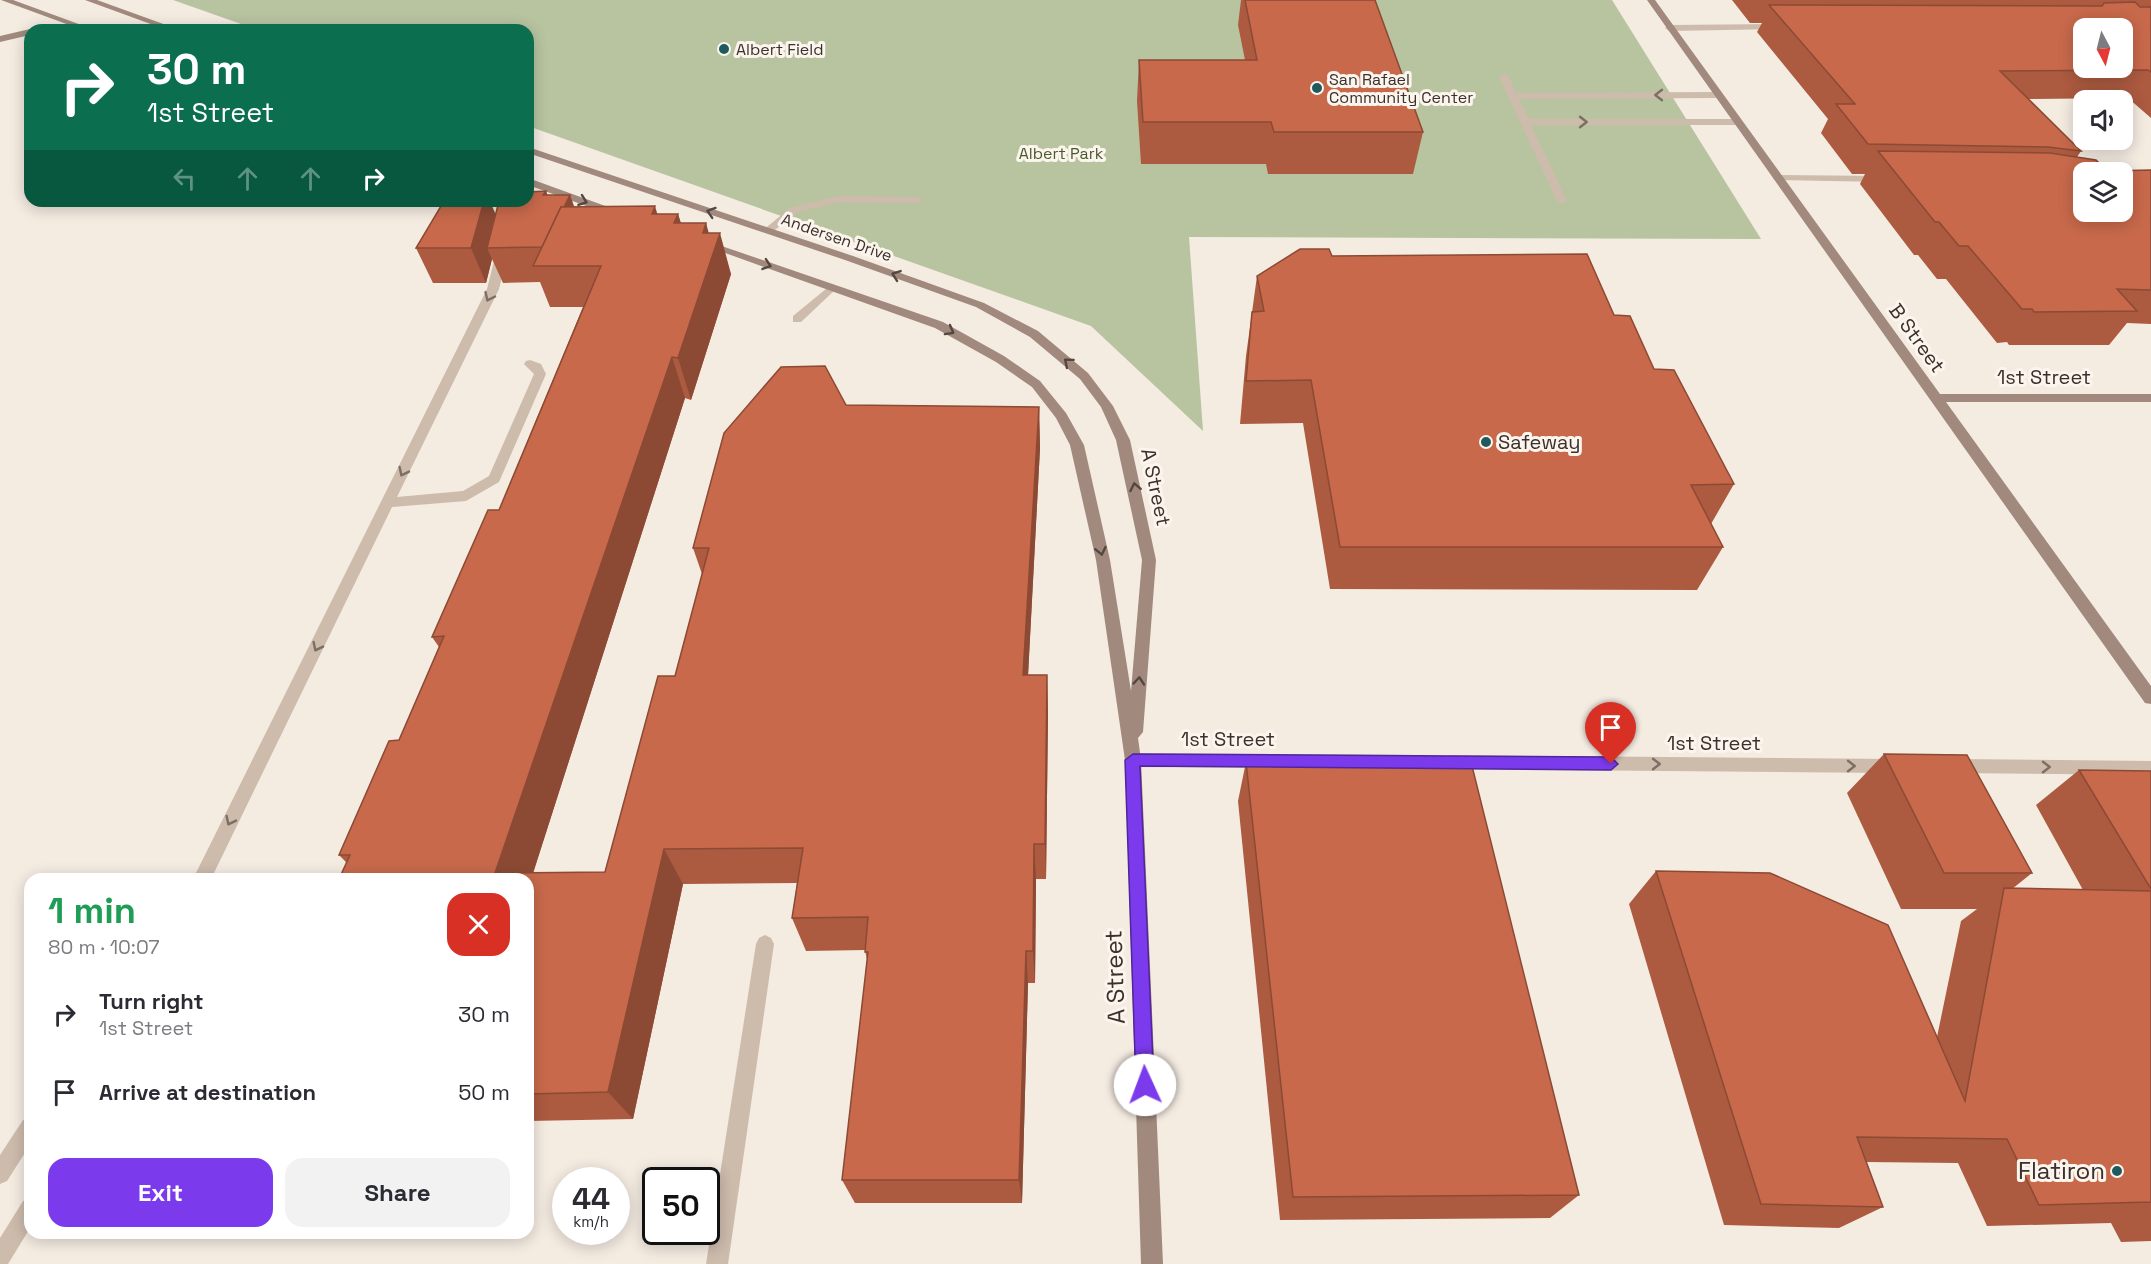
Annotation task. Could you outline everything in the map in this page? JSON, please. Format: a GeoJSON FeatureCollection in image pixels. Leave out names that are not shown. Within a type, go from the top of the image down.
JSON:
{"type":"FeatureCollection","features":[{"type":"Feature","properties":{"kind":"main road"},"geometry":{"type":"LineString","coordinates":[[89,0],[159,24]]}},
{"type":"Feature","properties":{"kind":"main road","name":"B Street"},"geometry":{"type":"LineString","coordinates":[[1651,0],[2151,698]]}},
{"type":"Feature","properties":{"kind":"main road"},"geometry":{"type":"LineString","coordinates":[[0,12],[11,1],[74,24]]}},
{"type":"Feature","properties":{"kind":"main road"},"geometry":{"type":"LineString","coordinates":[[0,39],[24,33]]}},
{"type":"Feature","properties":{"kind":"main road","name":"Andersen Drive"},"geometry":{"type":"LineString","coordinates":[[534,152],[980,305],[1034,334],[1083,376],[1107,406]]}},
{"type":"Feature","properties":{"kind":"main road"},"geometry":{"type":"LineString","coordinates":[[534,183],[632,218]]}},
{"type":"Feature","properties":{"kind":"main road"},"geometry":{"type":"LineString","coordinates":[[699,241],[832,287]]}},
{"type":"Feature","properties":{"kind":"main road","name":"A Street"},"geometry":{"type":"LineString","coordinates":[[832,287],[939,325],[1000,359],[1036,384],[1060,416],[1077,445],[1103,560],[1133,760],[1152,1264]]}},
{"type":"Feature","properties":{"kind":"main road","name":"1st Street"},"geometry":{"type":"LineString","coordinates":[[1937,398],[2151,398]]}},
{"type":"Feature","properties":{"kind":"main road","name":"A Street"},"geometry":{"type":"LineString","coordinates":[[1107,406],[1123,440],[1149,560],[1133,760]]}},
{"type":"Feature","properties":{"kind":"street"},"geometry":{"type":"LineString","coordinates":[[1669,28],[1796,27]]}},
{"type":"Feature","properties":{"kind":"street"},"geometry":{"type":"LineString","coordinates":[[1504,77],[1562,201]]}},
{"type":"Feature","properties":{"kind":"street"},"geometry":{"type":"LineString","coordinates":[[1513,96],[1717,95]]}},
{"type":"Feature","properties":{"kind":"street"},"geometry":{"type":"LineString","coordinates":[[1525,122],[1738,122]]}},
{"type":"Feature","properties":{"kind":"street"},"geometry":{"type":"LineString","coordinates":[[1778,178],[1897,180]]}},
{"type":"Feature","properties":{"kind":"street"},"geometry":{"type":"LineString","coordinates":[[767,231],[795,210],[839,199],[919,200]]}},
{"type":"Feature","properties":{"kind":"street"},"geometry":{"type":"LineString","coordinates":[[205,873],[493,289],[506,237]]}},
{"type":"Feature","properties":{"kind":"street"},"geometry":{"type":"LineString","coordinates":[[797,319],[832,287]]}},
{"type":"Feature","properties":{"kind":"street"},"geometry":{"type":"LineString","coordinates":[[388,503],[466,496],[494,479],[540,374],[537,367],[530,364]]}},
{"type":"Feature","properties":{"kind":"street","name":"1st Street"},"geometry":{"type":"LineString","coordinates":[[1133,760],[1907,766]]}},
{"type":"Feature","properties":{"kind":"street"},"geometry":{"type":"LineString","coordinates":[[1942,766],[2151,768]]}},
{"type":"Feature","properties":{"kind":"street"},"geometry":{"type":"LineString","coordinates":[[717,1264],[765,944]]}},
{"type":"Feature","properties":{"kind":"street"},"geometry":{"type":"LineString","coordinates":[[0,1174],[24,1136]]}},
{"type":"Feature","properties":{"kind":"street"},"geometry":{"type":"LineString","coordinates":[[0,1258],[24,1218]]}},
{"type":"Feature","properties":{"kind":"green space","name":"Albert Park"},"geometry":{"type":"Polygon","coordinates":[[[173,0],[1612,0],[1761,239],[1189,237],[1203,431],[1091,326],[534,128],[534,24],[241,24],[173,0]]]}},
{"type":"Feature","properties":{"kind":"building"},"geometry":{"type":"Polygon","coordinates":[[[1245,0],[1375,0],[1423,132],[1274,132],[1271,122],[1143,122],[1139,60],[1257,60],[1245,0]]]}},
{"type":"Feature","properties":{"kind":"building"},"geometry":{"type":"Polygon","coordinates":[[[2135,2],[2140,7],[2151,7],[2151,72],[2133,70],[2133,18],[2073,18],[2073,71],[2000,71],[2073,143],[2073,150],[2081,151],[2048,147],[1868,144],[1836,104],[1855,104],[1769,5],[2102,6],[2104,3],[2135,2]]]}},
{"type":"Feature","properties":{"kind":"building"},"geometry":{"type":"Polygon","coordinates":[[[1878,151],[2050,153],[2096,160],[2098,162],[2073,162],[2073,222],[2133,222],[2133,170],[2151,170],[2151,290],[2117,289],[2137,311],[2034,312],[2032,309],[2022,309],[1968,246],[1959,246],[1939,222],[1935,222],[1878,151]]]}},
{"type":"Feature","properties":{"kind":"building"},"geometry":{"type":"Polygon","coordinates":[[[546,191],[543,195],[570,195],[564,207],[561,207],[542,247],[487,248],[497,207],[534,207],[534,192],[546,191]]]}},
{"type":"Feature","properties":{"kind":"building"},"geometry":{"type":"Polygon","coordinates":[[[655,206],[652,214],[678,214],[674,223],[706,223],[703,233],[720,233],[678,358],[672,357],[495,873],[342,873],[350,855],[339,855],[389,741],[399,740],[444,636],[432,637],[488,510],[499,510],[601,266],[533,266],[561,207],[655,206]]]}},
{"type":"Feature","properties":{"kind":"building"},"geometry":{"type":"Polygon","coordinates":[[[440,207],[482,207],[471,248],[416,248],[440,207]]]}},
{"type":"Feature","properties":{"kind":"building","name":"Safeway"},"geometry":{"type":"Polygon","coordinates":[[[1300,249],[1329,249],[1332,256],[1587,254],[1614,315],[1630,316],[1654,369],[1674,370],[1734,484],[1691,485],[1723,547],[1340,547],[1311,380],[1246,381],[1252,312],[1264,311],[1257,276],[1300,249]]]}},
{"type":"Feature","properties":{"kind":"building"},"geometry":{"type":"Polygon","coordinates":[[[825,366],[846,405],[1039,407],[1023,675],[1047,675],[1045,844],[1034,844],[1033,951],[1026,951],[1019,1180],[842,1180],[868,952],[865,952],[868,917],[792,918],[803,848],[664,849],[608,1092],[534,1094],[534,873],[495,873],[605,872],[658,676],[675,676],[709,548],[693,548],[724,433],[781,367],[825,366]]]}},
{"type":"Feature","properties":{"kind":"building"},"geometry":{"type":"Polygon","coordinates":[[[1884,754],[1967,755],[2032,873],[1944,873],[1884,754]]]}},
{"type":"Feature","properties":{"kind":"building"},"geometry":{"type":"Polygon","coordinates":[[[1246,762],[1471,762],[1579,1195],[1293,1197],[1246,762]]]}},
{"type":"Feature","properties":{"kind":"building"},"geometry":{"type":"Polygon","coordinates":[[[2079,770],[2151,771],[2151,889],[2079,770]]]}},
{"type":"Feature","properties":{"kind":"building"},"geometry":{"type":"Polygon","coordinates":[[[1656,871],[1770,873],[1888,925],[1965,1101],[2004,888],[2151,891],[2151,1202],[2039,1205],[2007,1139],[1857,1137],[1883,1207],[1761,1204],[1656,871]]]}},
{"type":"Feature","properties":{"kind":"place","name":"Albert Field"},"geometry":{"type":"Point","coordinates":[724,49]}},
{"type":"Feature","properties":{"kind":"place","name":"San Rafael Community Center"},"geometry":{"type":"Point","coordinates":[1317,88]}},
{"type":"Feature","properties":{"kind":"place","name":"Safeway"},"geometry":{"type":"Point","coordinates":[1486,442]}},
{"type":"Feature","properties":{"kind":"place","name":"Flatiron"},"geometry":{"type":"Point","coordinates":[2117,1171]}},
{"type":"Feature","properties":{"kind":"route"},"geometry":{"type":"LineString","coordinates":[[1145,1085],[1133,760],[1611,764]]}}]}
